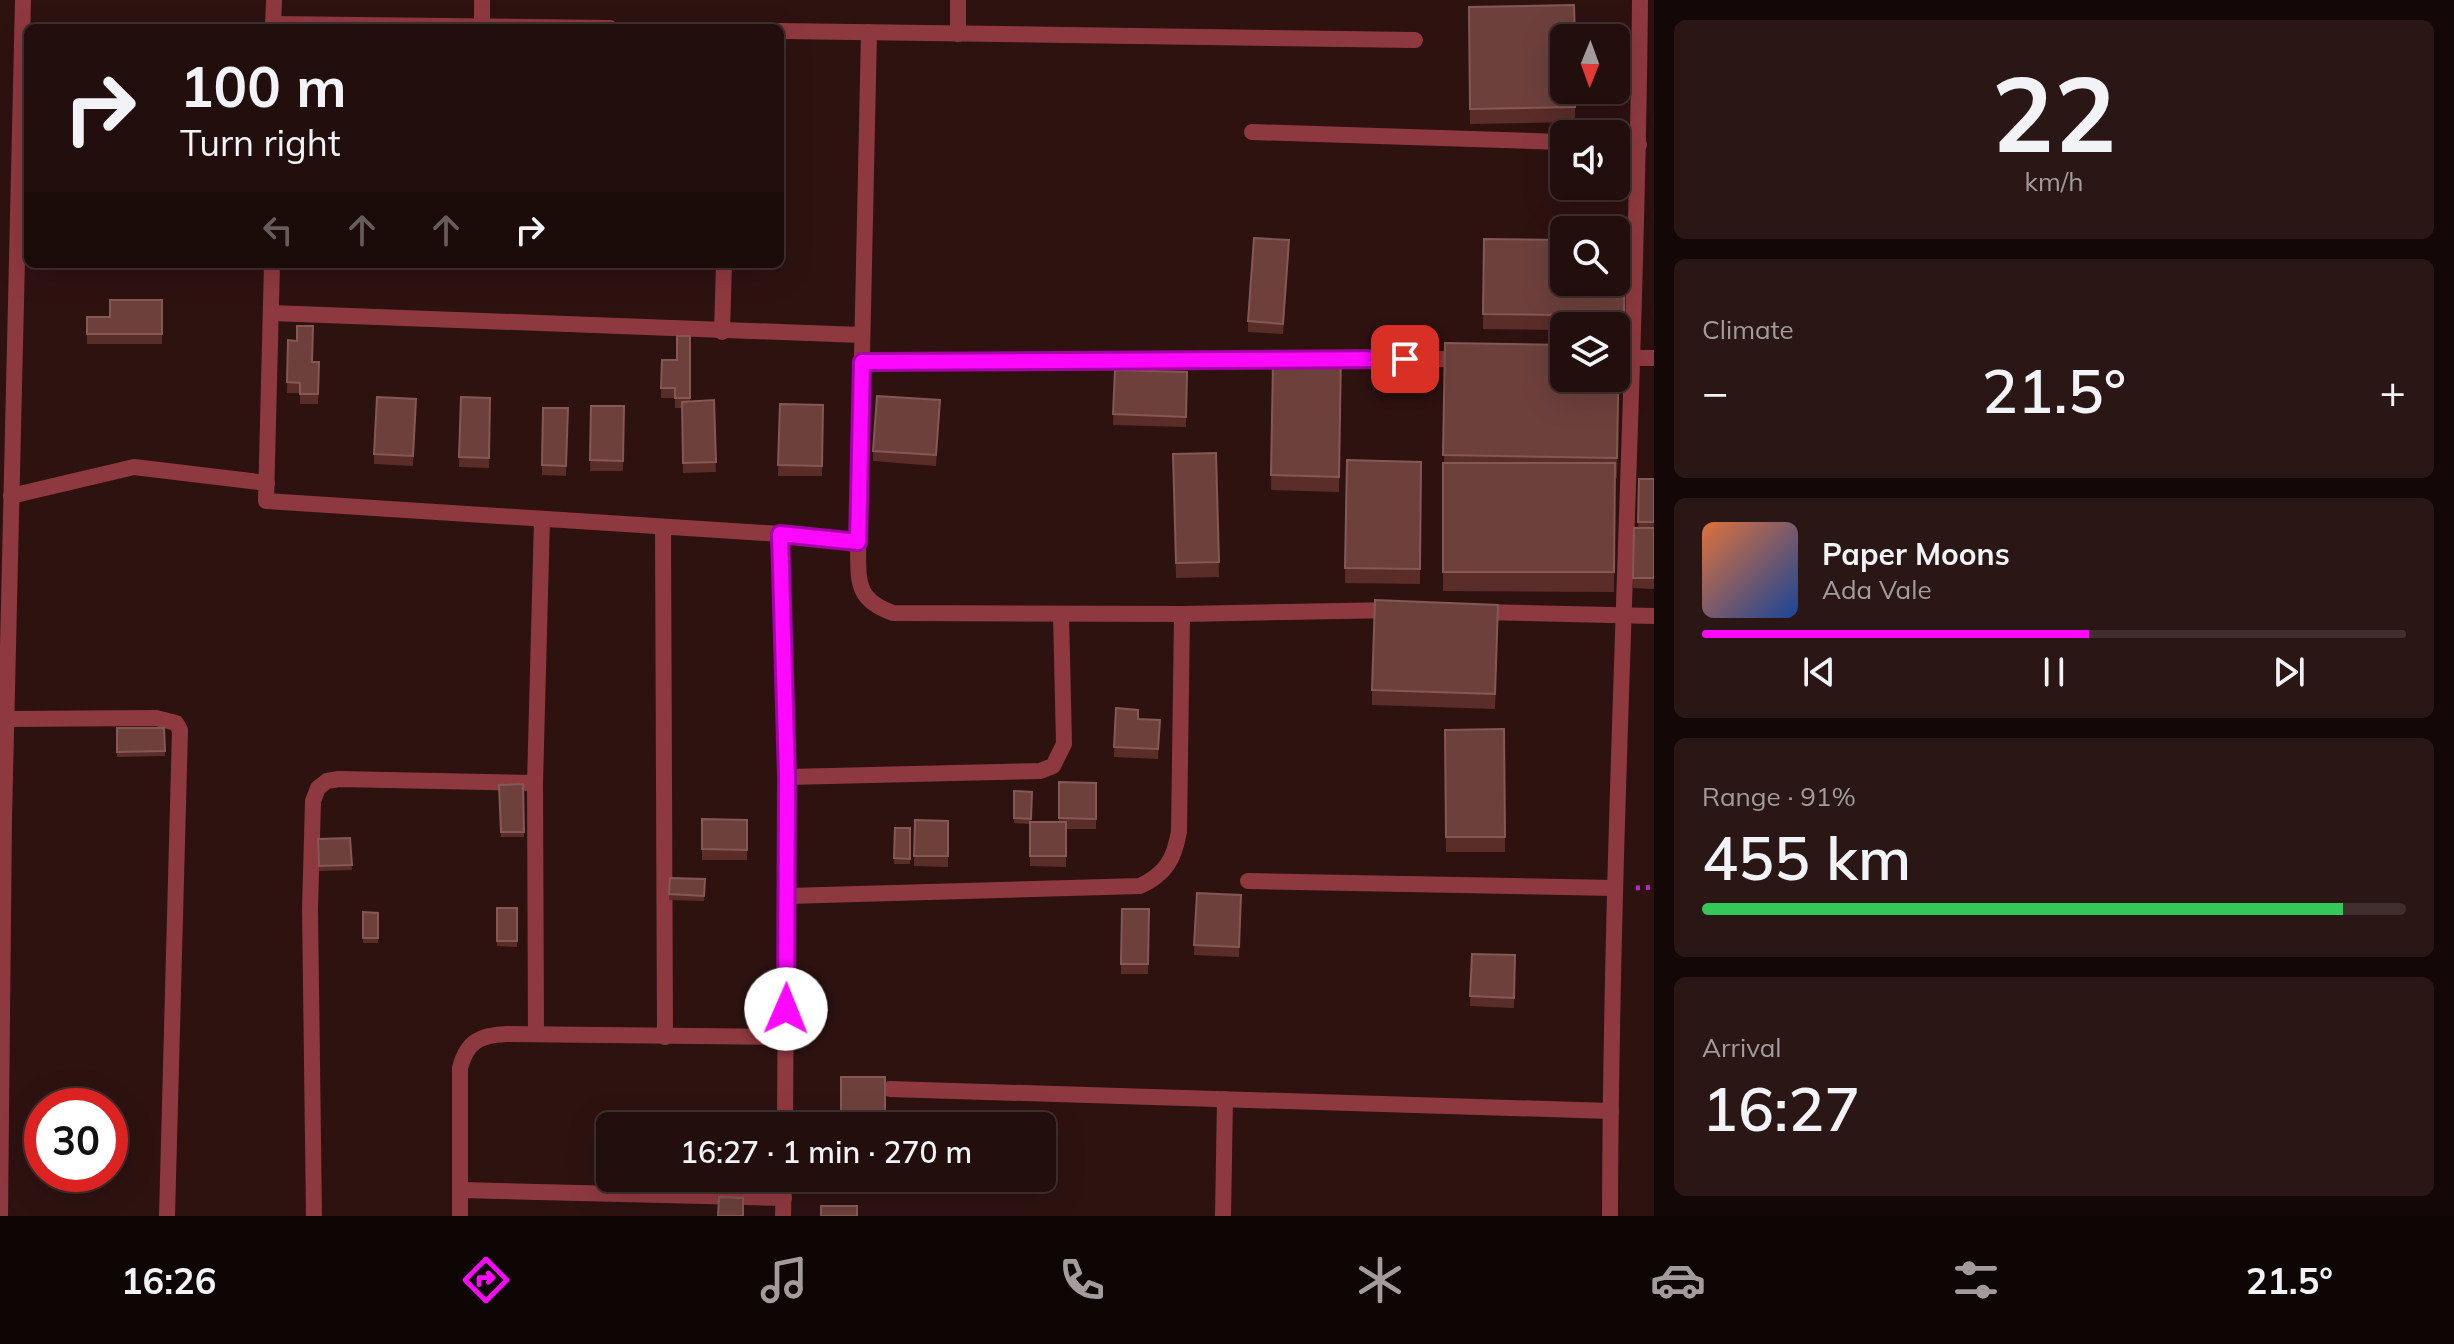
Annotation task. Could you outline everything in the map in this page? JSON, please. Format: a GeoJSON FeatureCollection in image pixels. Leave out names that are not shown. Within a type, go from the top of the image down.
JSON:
{"type":"FeatureCollection","features":[{"type":"Feature","properties":{"kind":"street"},"geometry":{"type":"LineString","coordinates":[[0,1216],[5,528],[11,496],[23,0]]}},
{"type":"Feature","properties":{"kind":"street"},"geometry":{"type":"LineString","coordinates":[[273,24],[274,0]]}},
{"type":"Feature","properties":{"kind":"street"},"geometry":{"type":"LineString","coordinates":[[482,0],[482,24]]}},
{"type":"Feature","properties":{"kind":"street"},"geometry":{"type":"LineString","coordinates":[[958,0],[958,34]]}},
{"type":"Feature","properties":{"kind":"street"},"geometry":{"type":"LineString","coordinates":[[1610,1216],[1615,888],[1634,358],[1640,0]]}},
{"type":"Feature","properties":{"kind":"street"},"geometry":{"type":"LineString","coordinates":[[784,31],[1415,40]]}},
{"type":"Feature","properties":{"kind":"street"},"geometry":{"type":"LineString","coordinates":[[869,32],[858,542],[859,581],[864,597],[876,607],[893,613],[1420,611]]}},
{"type":"Feature","properties":{"kind":"street"},"geometry":{"type":"LineString","coordinates":[[1252,132],[1550,142]]}},
{"type":"Feature","properties":{"kind":"street"},"geometry":{"type":"LineString","coordinates":[[1630,145],[1639,145]]}},
{"type":"Feature","properties":{"kind":"street"},"geometry":{"type":"LineString","coordinates":[[272,268],[266,501],[780,534],[858,542]]}},
{"type":"Feature","properties":{"kind":"street"},"geometry":{"type":"LineString","coordinates":[[722,332],[724,268]]}},
{"type":"Feature","properties":{"kind":"street"},"geometry":{"type":"LineString","coordinates":[[271,313],[861,335]]}},
{"type":"Feature","properties":{"kind":"street"},"geometry":{"type":"LineString","coordinates":[[1630,358],[1654,358]]}},
{"type":"Feature","properties":{"kind":"street"},"geometry":{"type":"LineString","coordinates":[[862,362],[1484,359]]}},
{"type":"Feature","properties":{"kind":"street"},"geometry":{"type":"LineString","coordinates":[[11,496],[134,467],[267,483]]}},
{"type":"Feature","properties":{"kind":"street"},"geometry":{"type":"LineString","coordinates":[[536,1034],[535,783],[542,519]]}},
{"type":"Feature","properties":{"kind":"street"},"geometry":{"type":"LineString","coordinates":[[663,528],[665,1037]]}},
{"type":"Feature","properties":{"kind":"street"},"geometry":{"type":"LineString","coordinates":[[780,534],[787,777],[785,1112]]}},
{"type":"Feature","properties":{"kind":"street"},"geometry":{"type":"LineString","coordinates":[[1467,612],[1654,616]]}},
{"type":"Feature","properties":{"kind":"street"},"geometry":{"type":"LineString","coordinates":[[787,777],[1040,771],[1053,766],[1064,744],[1061,614]]}},
{"type":"Feature","properties":{"kind":"street"},"geometry":{"type":"LineString","coordinates":[[787,896],[1140,886],[1156,878],[1175,855],[1179,832],[1182,614]]}},
{"type":"Feature","properties":{"kind":"street"},"geometry":{"type":"LineString","coordinates":[[6,719],[156,718],[176,723],[180,730],[167,1216]]}},
{"type":"Feature","properties":{"kind":"street"},"geometry":{"type":"LineString","coordinates":[[314,1216],[310,871],[313,801],[318,788],[327,781],[339,779],[535,783]]}},
{"type":"Feature","properties":{"kind":"street"},"geometry":{"type":"LineString","coordinates":[[1248,881],[1615,888]]}},
{"type":"Feature","properties":{"kind":"street"},"geometry":{"type":"LineString","coordinates":[[460,1216],[460,1068],[464,1051],[473,1041],[486,1035],[536,1034],[786,1037]]}},
{"type":"Feature","properties":{"kind":"street"},"geometry":{"type":"LineString","coordinates":[[890,1089],[1611,1111]]}},
{"type":"Feature","properties":{"kind":"street"},"geometry":{"type":"LineString","coordinates":[[1223,1216],[1225,1099]]}},
{"type":"Feature","properties":{"kind":"street"},"geometry":{"type":"LineString","coordinates":[[461,1190],[784,1198]]}},
{"type":"Feature","properties":{"kind":"street"},"geometry":{"type":"LineString","coordinates":[[783,1216],[784,1192]]}},
{"type":"Feature","properties":{"kind":"building"},"geometry":{"type":"Polygon","coordinates":[[[1574,5],[1575,24],[1550,24],[1550,104],[1575,104],[1575,107],[1470,109],[1469,7],[1574,5]]]}},
{"type":"Feature","properties":{"kind":"building"},"geometry":{"type":"Polygon","coordinates":[[[1254,238],[1289,240],[1283,324],[1248,321],[1254,238]]]}},
{"type":"Feature","properties":{"kind":"building"},"geometry":{"type":"Polygon","coordinates":[[[1484,239],[1550,240],[1550,296],[1624,296],[1624,312],[1483,314],[1484,239]]]}},
{"type":"Feature","properties":{"kind":"building"},"geometry":{"type":"Polygon","coordinates":[[[110,300],[162,300],[162,334],[87,334],[87,317],[110,317],[110,300]]]}},
{"type":"Feature","properties":{"kind":"building"},"geometry":{"type":"Polygon","coordinates":[[[297,326],[313,326],[312,362],[319,362],[318,394],[300,394],[300,383],[287,382],[288,340],[297,341],[297,326]]]}},
{"type":"Feature","properties":{"kind":"building"},"geometry":{"type":"Polygon","coordinates":[[[677,336],[690,336],[690,398],[675,398],[675,388],[661,388],[662,360],[677,360],[677,336]]]}},
{"type":"Feature","properties":{"kind":"building"},"geometry":{"type":"Polygon","coordinates":[[[1445,343],[1550,345],[1550,392],[1618,392],[1617,458],[1443,455],[1445,343]]]}},
{"type":"Feature","properties":{"kind":"building"},"geometry":{"type":"Polygon","coordinates":[[[1297,352],[1341,353],[1339,477],[1271,475],[1273,362],[1297,362],[1297,352]]]}},
{"type":"Feature","properties":{"kind":"building"},"geometry":{"type":"Polygon","coordinates":[[[1115,370],[1187,372],[1186,417],[1113,414],[1115,370]]]}},
{"type":"Feature","properties":{"kind":"building"},"geometry":{"type":"Polygon","coordinates":[[[877,396],[940,400],[936,455],[873,451],[877,396]]]}},
{"type":"Feature","properties":{"kind":"building"},"geometry":{"type":"Polygon","coordinates":[[[377,397],[416,399],[413,456],[374,454],[377,397]]]}},
{"type":"Feature","properties":{"kind":"building"},"geometry":{"type":"Polygon","coordinates":[[[461,397],[490,398],[489,458],[459,457],[461,397]]]}},
{"type":"Feature","properties":{"kind":"building"},"geometry":{"type":"Polygon","coordinates":[[[714,400],[716,462],[683,463],[682,402],[714,400]]]}},
{"type":"Feature","properties":{"kind":"building"},"geometry":{"type":"Polygon","coordinates":[[[780,404],[823,405],[822,466],[778,465],[780,404]]]}},
{"type":"Feature","properties":{"kind":"building"},"geometry":{"type":"Polygon","coordinates":[[[591,406],[624,406],[623,461],[590,460],[591,406]]]}},
{"type":"Feature","properties":{"kind":"building"},"geometry":{"type":"Polygon","coordinates":[[[543,408],[568,408],[566,466],[542,465],[543,408]]]}},
{"type":"Feature","properties":{"kind":"building"},"geometry":{"type":"Polygon","coordinates":[[[1216,453],[1219,562],[1176,563],[1173,454],[1216,453]]]}},
{"type":"Feature","properties":{"kind":"building"},"geometry":{"type":"Polygon","coordinates":[[[1347,460],[1421,462],[1420,569],[1345,568],[1347,460]]]}},
{"type":"Feature","properties":{"kind":"building"},"geometry":{"type":"Polygon","coordinates":[[[1443,463],[1615,463],[1614,572],[1443,572],[1443,463]]]}},
{"type":"Feature","properties":{"kind":"building"},"geometry":{"type":"Polygon","coordinates":[[[1639,479],[1654,479],[1654,522],[1638,522],[1639,479]]]}},
{"type":"Feature","properties":{"kind":"building"},"geometry":{"type":"Polygon","coordinates":[[[1634,528],[1654,528],[1654,578],[1633,578],[1634,528]]]}},
{"type":"Feature","properties":{"kind":"building"},"geometry":{"type":"Polygon","coordinates":[[[1375,600],[1498,605],[1495,694],[1372,690],[1375,600]]]}},
{"type":"Feature","properties":{"kind":"building"},"geometry":{"type":"Polygon","coordinates":[[[1116,708],[1138,710],[1138,719],[1160,720],[1158,749],[1114,747],[1116,708]]]}},
{"type":"Feature","properties":{"kind":"building"},"geometry":{"type":"Polygon","coordinates":[[[117,728],[164,728],[165,751],[117,752],[117,728]]]}},
{"type":"Feature","properties":{"kind":"building"},"geometry":{"type":"Polygon","coordinates":[[[1504,729],[1505,837],[1446,837],[1445,730],[1504,729]]]}},
{"type":"Feature","properties":{"kind":"building"},"geometry":{"type":"Polygon","coordinates":[[[1059,782],[1096,783],[1096,819],[1059,818],[1059,782]]]}},
{"type":"Feature","properties":{"kind":"building"},"geometry":{"type":"Polygon","coordinates":[[[523,784],[524,832],[501,832],[499,785],[523,784]]]}},
{"type":"Feature","properties":{"kind":"building"},"geometry":{"type":"Polygon","coordinates":[[[1014,791],[1032,792],[1031,819],[1014,818],[1014,791]]]}},
{"type":"Feature","properties":{"kind":"building"},"geometry":{"type":"Polygon","coordinates":[[[702,819],[747,820],[747,850],[702,849],[702,819]]]}},
{"type":"Feature","properties":{"kind":"building"},"geometry":{"type":"Polygon","coordinates":[[[915,820],[948,821],[948,856],[914,856],[915,820]]]}},
{"type":"Feature","properties":{"kind":"building"},"geometry":{"type":"Polygon","coordinates":[[[1030,822],[1066,822],[1066,856],[1030,856],[1030,822]]]}},
{"type":"Feature","properties":{"kind":"building"},"geometry":{"type":"Polygon","coordinates":[[[895,828],[910,828],[910,859],[894,858],[895,828]]]}},
{"type":"Feature","properties":{"kind":"building"},"geometry":{"type":"Polygon","coordinates":[[[350,838],[352,865],[319,866],[318,839],[350,838]]]}},
{"type":"Feature","properties":{"kind":"building"},"geometry":{"type":"Polygon","coordinates":[[[670,878],[705,879],[704,896],[669,894],[670,878]]]}},
{"type":"Feature","properties":{"kind":"building"},"geometry":{"type":"Polygon","coordinates":[[[1197,893],[1241,895],[1239,947],[1194,945],[1197,893]]]}},
{"type":"Feature","properties":{"kind":"building"},"geometry":{"type":"Polygon","coordinates":[[[497,908],[517,908],[517,941],[497,941],[497,908]]]}},
{"type":"Feature","properties":{"kind":"building"},"geometry":{"type":"Polygon","coordinates":[[[1122,909],[1149,909],[1148,964],[1121,964],[1122,909]]]}},
{"type":"Feature","properties":{"kind":"building"},"geometry":{"type":"Polygon","coordinates":[[[363,912],[378,913],[378,938],[363,938],[363,912]]]}},
{"type":"Feature","properties":{"kind":"building"},"geometry":{"type":"Polygon","coordinates":[[[1472,954],[1515,955],[1514,998],[1470,996],[1472,954]]]}},
{"type":"Feature","properties":{"kind":"building"},"geometry":{"type":"Polygon","coordinates":[[[841,1077],[885,1077],[885,1112],[841,1112],[841,1077]]]}},
{"type":"Feature","properties":{"kind":"building"},"geometry":{"type":"Polygon","coordinates":[[[719,1197],[743,1198],[743,1216],[718,1216],[719,1197]]]}},
{"type":"Feature","properties":{"kind":"building"},"geometry":{"type":"Polygon","coordinates":[[[821,1206],[857,1206],[857,1216],[821,1216],[821,1206]]]}},
{"type":"Feature","properties":{"kind":"route"},"geometry":{"type":"LineString","coordinates":[[786,1009],[787,777],[780,534],[858,542],[862,362],[1405,359]]}}]}
